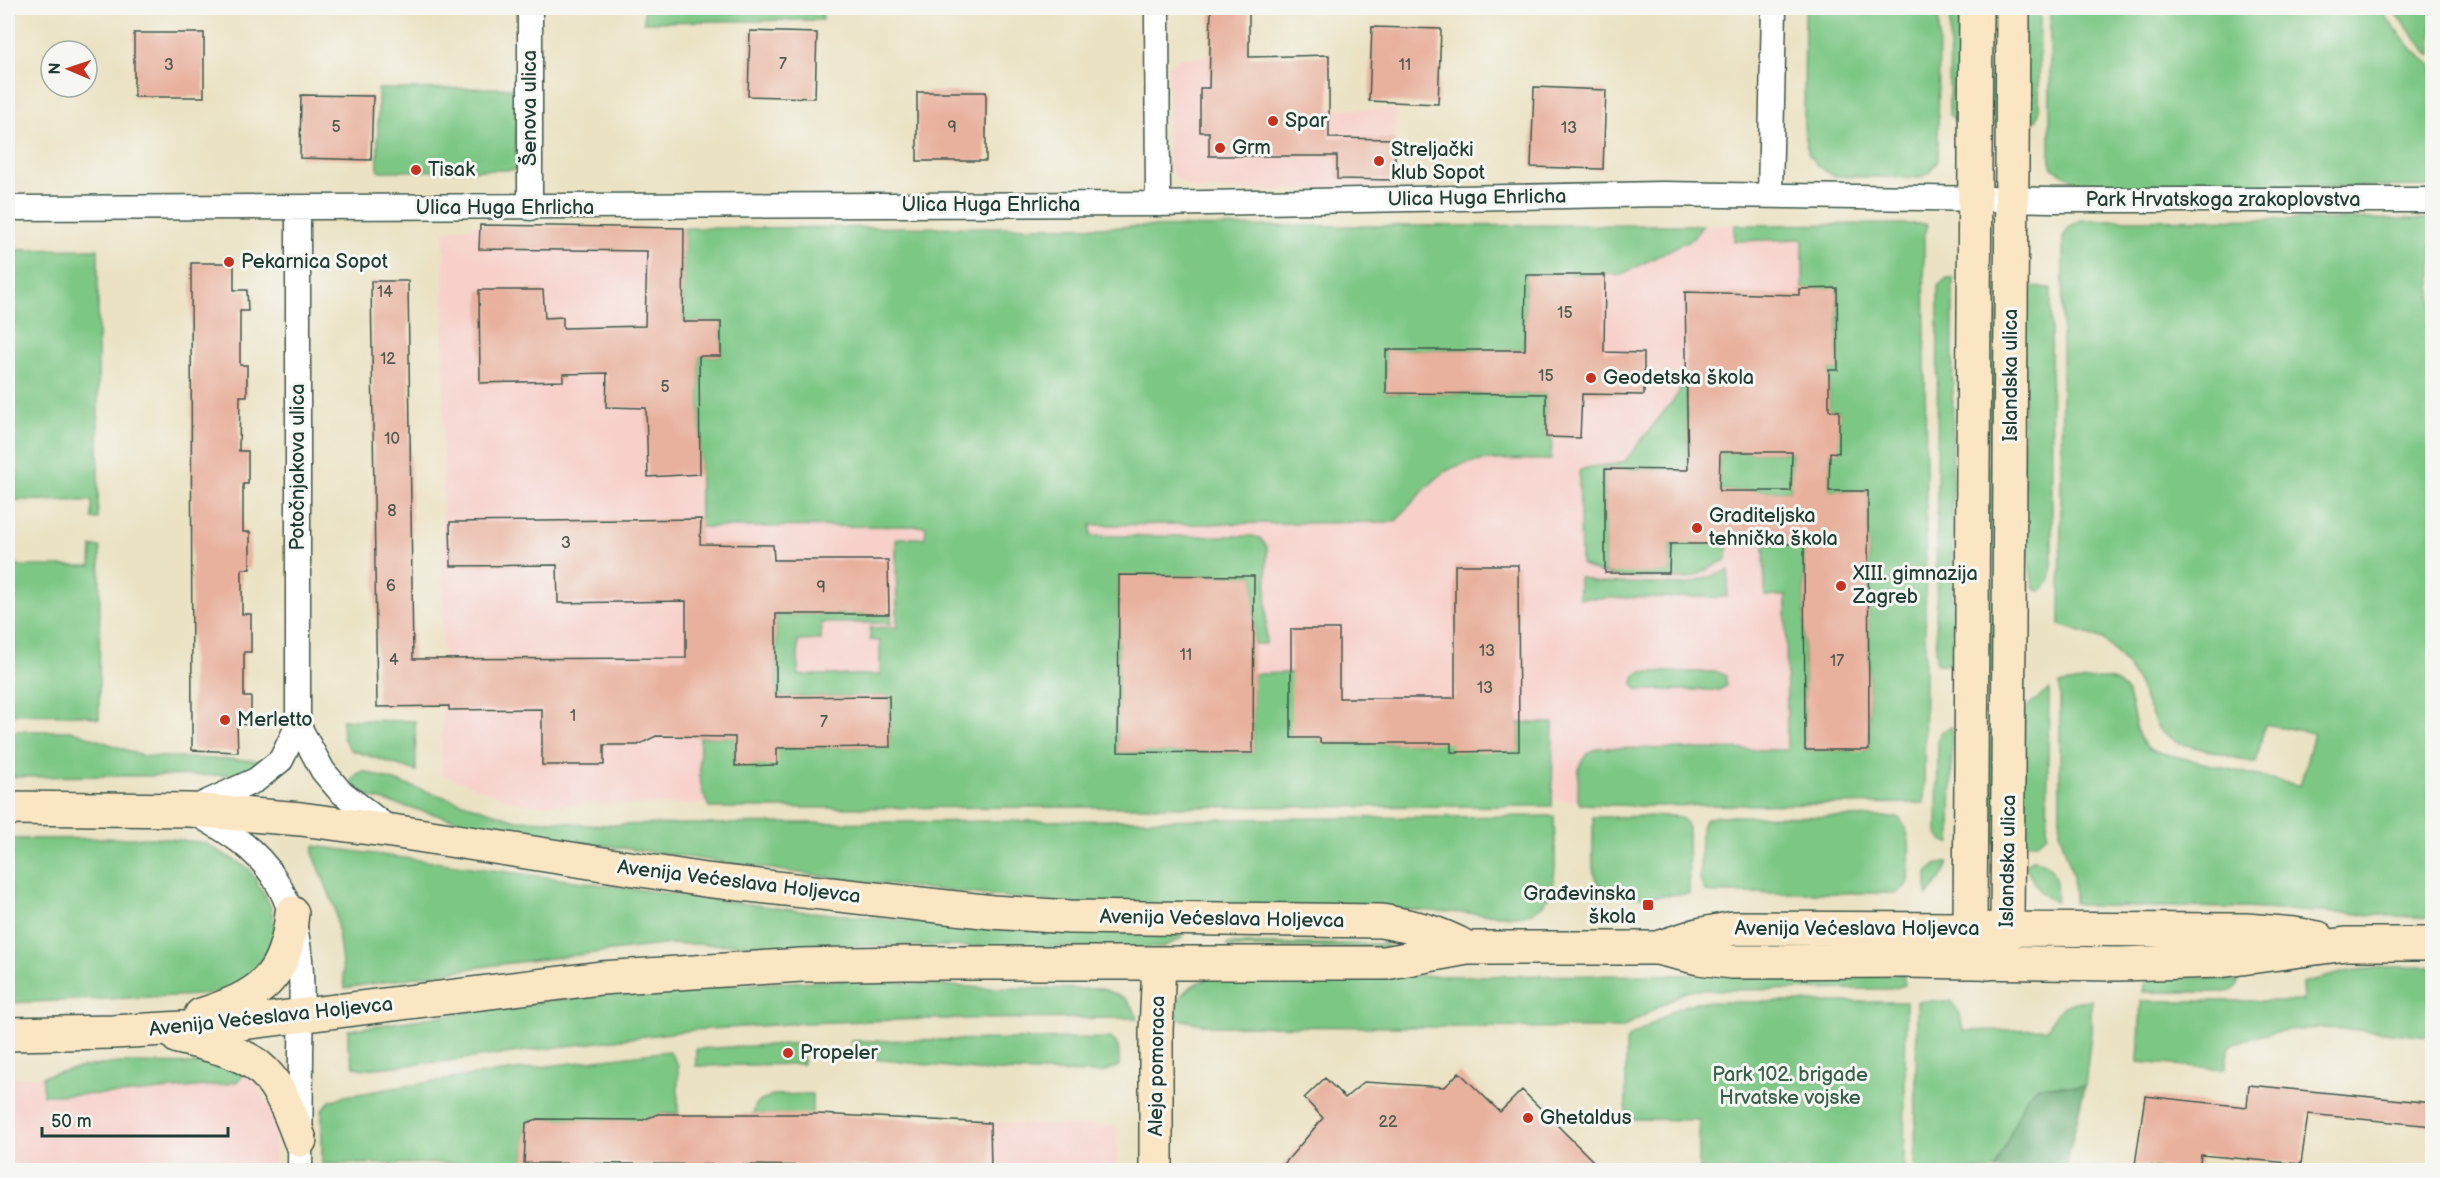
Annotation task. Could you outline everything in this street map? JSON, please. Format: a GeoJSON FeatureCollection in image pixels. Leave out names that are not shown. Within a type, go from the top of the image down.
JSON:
{"type":"FeatureCollection","features":[{"type":"Feature","properties":{"kind":"street","name":"Šenova ulica"},"geometry":{"type":"LineString","coordinates":[[530,8],[530,208]]}},
{"type":"Feature","properties":{"kind":"street"},"geometry":{"type":"LineString","coordinates":[[1157,8],[1158,204]]}},
{"type":"Feature","properties":{"kind":"street"},"geometry":{"type":"LineString","coordinates":[[1770,195],[1774,8]]}},
{"type":"Feature","properties":{"kind":"street","name":"Islandska ulica"},"geometry":{"type":"LineString","coordinates":[[1976,8],[1970,928],[1976,950],[1988,963],[2000,952],[2007,928],[2013,8]]}},
{"type":"Feature","properties":{"kind":"street","name":"Ulica Huga Ehrlicha"},"geometry":{"type":"LineString","coordinates":[[8,208],[530,208],[1158,204],[1651,194],[1974,198]]}},
{"type":"Feature","properties":{"kind":"street","name":"Park Hrvatskoga zrakoplovstva"},"geometry":{"type":"LineString","coordinates":[[1974,198],[2433,200]]}},
{"type":"Feature","properties":{"kind":"street","name":"Potočnjakova ulica"},"geometry":{"type":"LineString","coordinates":[[190,810],[256,780],[281,760],[298,725],[298,208]]}},
{"type":"Feature","properties":{"kind":"street","name":"Potočnjakova ulica"},"geometry":{"type":"LineString","coordinates":[[298,725],[323,771],[340,791],[392,831]]}},
{"type":"Feature","properties":{"kind":"street","name":"Avenija Većeslava Holjevca"},"geometry":{"type":"LineString","coordinates":[[8,808],[190,810],[301,819],[705,880],[992,912],[1070,917],[1381,921],[1443,934],[1467,948]]}},
{"type":"Feature","properties":{"kind":"street"},"geometry":{"type":"LineString","coordinates":[[190,810],[255,854],[274,877],[292,913],[300,963],[302,1016],[300,1155]]}},
{"type":"Feature","properties":{"kind":"street"},"geometry":{"type":"LineString","coordinates":[[150,1031],[235,1004],[266,984],[280,962],[291,930],[292,913]]}},
{"type":"Feature","properties":{"kind":"street"},"geometry":{"type":"LineString","coordinates":[[1159,963],[1179,948],[1222,929],[1274,918]]}},
{"type":"Feature","properties":{"kind":"street","name":"Avenija Većeslava Holjevca"},"geometry":{"type":"LineString","coordinates":[[1657,948],[1698,935],[1734,928],[2246,930],[2294,933],[2346,944]]}},
{"type":"Feature","properties":{"kind":"street","name":"Avenija Većeslava Holjevca"},"geometry":{"type":"LineString","coordinates":[[8,1034],[150,1031],[302,1016],[467,993],[601,978],[745,968],[905,963],[1385,963],[1467,948],[1657,948],[1699,958],[1732,962],[2183,963],[2258,958],[2346,944],[2433,944]]}},
{"type":"Feature","properties":{"kind":"street","name":"Aleja pomoraca"},"geometry":{"type":"LineString","coordinates":[[1156,1170],[1156,1031],[1159,963]]}},
{"type":"Feature","properties":{"kind":"street"},"geometry":{"type":"LineString","coordinates":[[150,1031],[235,1053],[260,1067],[279,1089],[300,1155]]}},
{"type":"Feature","properties":{"kind":"shaded area"},"geometry":{"type":"Polygon","coordinates":[[[1330,56],[1330,109],[1396,109],[1394,190],[1197,190],[1174,177],[1168,167],[1168,66],[1174,61],[1184,57],[1330,56]]]}},
{"type":"Feature","properties":{"kind":"shaded area"},"geometry":{"type":"Polygon","coordinates":[[[1927,224],[1924,236],[1925,799],[553,805],[520,804],[442,774],[444,231],[480,225],[684,228],[1927,224]]]}},
{"type":"Feature","properties":{"kind":"shaded area"},"geometry":{"type":"Polygon","coordinates":[[[120,1063],[213,1064],[253,1078],[275,1117],[275,1170],[8,1170],[8,1077],[43,1076],[83,1067],[120,1063]]]}},
{"type":"Feature","properties":{"kind":"shaded area"},"geometry":{"type":"Polygon","coordinates":[[[990,1123],[1117,1126],[1117,1170],[991,1170],[990,1123]]]}},
{"type":"Feature","properties":{"kind":"green space"},"geometry":{"type":"Polygon","coordinates":[[[644,8],[823,8],[822,20],[644,22],[644,8]]]}},
{"type":"Feature","properties":{"kind":"green space"},"geometry":{"type":"Polygon","coordinates":[[[1805,8],[1939,8],[1938,161],[1929,173],[1919,178],[1833,176],[1818,166],[1809,155],[1804,122],[1805,8]]]}},
{"type":"Feature","properties":{"kind":"green space"},"geometry":{"type":"Polygon","coordinates":[[[1950,8],[1964,8],[1964,125],[1958,124],[1949,114],[1950,8]]]}},
{"type":"Feature","properties":{"kind":"green space"},"geometry":{"type":"Polygon","coordinates":[[[1990,8],[1998,8],[1998,125],[1990,125],[1990,8]]]}},
{"type":"Feature","properties":{"kind":"green space"},"geometry":{"type":"Polygon","coordinates":[[[2024,8],[2040,8],[2039,112],[2032,124],[2026,123],[2024,8]]]}},
{"type":"Feature","properties":{"kind":"green space"},"geometry":{"type":"Polygon","coordinates":[[[2050,8],[2378,8],[2413,50],[2432,65],[2432,186],[2090,189],[2052,168],[2050,160],[2050,8]]]}},
{"type":"Feature","properties":{"kind":"green space"},"geometry":{"type":"Polygon","coordinates":[[[2391,8],[2432,8],[2432,55],[2427,52],[2391,8]]]}},
{"type":"Feature","properties":{"kind":"green space"},"geometry":{"type":"Polygon","coordinates":[[[516,88],[516,170],[378,171],[378,89],[516,88]]]}},
{"type":"Feature","properties":{"kind":"green space"},"geometry":{"type":"Polygon","coordinates":[[[2432,219],[2432,918],[2244,908],[2092,906],[2074,903],[2073,875],[2060,834],[2060,684],[2100,679],[2117,682],[2125,689],[2139,735],[2144,744],[2153,751],[2300,786],[2314,733],[2265,724],[2256,763],[2179,743],[2158,729],[2138,683],[2126,664],[2103,639],[2060,625],[2063,237],[2071,225],[2082,220],[2432,219]]]}},
{"type":"Feature","properties":{"kind":"green space"},"geometry":{"type":"Polygon","coordinates":[[[1927,224],[1924,236],[1926,490],[1924,803],[1645,806],[1580,804],[1578,776],[1581,762],[1599,748],[1787,750],[1786,596],[1765,596],[1764,544],[1804,544],[1805,750],[1869,750],[1868,491],[1829,491],[1830,452],[1838,453],[1839,411],[1829,410],[1829,370],[1838,370],[1837,289],[1803,289],[1803,239],[1734,241],[1735,225],[1927,224]]]}},
{"type":"Feature","properties":{"kind":"green space"},"geometry":{"type":"Polygon","coordinates":[[[1703,225],[1693,238],[1623,274],[1526,275],[1525,350],[1386,350],[1386,393],[1546,394],[1546,437],[1552,437],[1551,460],[1482,461],[1455,467],[1431,483],[1395,522],[1091,525],[1091,536],[1252,536],[1260,538],[1267,547],[1266,644],[1254,644],[1254,576],[1119,576],[1118,752],[1253,753],[1253,674],[1291,673],[1320,743],[1428,743],[1428,737],[1519,751],[1519,723],[1553,723],[1552,806],[710,808],[701,783],[700,737],[735,737],[735,766],[777,748],[890,747],[889,696],[776,697],[776,614],[891,614],[891,623],[821,623],[821,640],[798,641],[798,675],[880,675],[880,641],[870,640],[870,628],[897,627],[896,538],[925,538],[926,526],[700,527],[699,356],[721,356],[721,322],[683,322],[684,228],[1703,225]]]}},
{"type":"Feature","properties":{"kind":"green space"},"geometry":{"type":"Polygon","coordinates":[[[98,249],[98,519],[92,519],[92,501],[8,500],[8,250],[98,249]]]}},
{"type":"Feature","properties":{"kind":"green space"},"geometry":{"type":"Polygon","coordinates":[[[1947,278],[1953,278],[1952,664],[1937,664],[1938,286],[1947,278]]]}},
{"type":"Feature","properties":{"kind":"green space"},"geometry":{"type":"Polygon","coordinates":[[[1997,284],[1996,843],[1988,843],[1989,285],[1997,284]]]}},
{"type":"Feature","properties":{"kind":"green space"},"geometry":{"type":"Polygon","coordinates":[[[2024,287],[2051,288],[2052,565],[2050,579],[2045,589],[2040,591],[2034,589],[2032,582],[2023,522],[2024,287]]]}},
{"type":"Feature","properties":{"kind":"green space"},"geometry":{"type":"Polygon","coordinates":[[[1686,373],[1688,470],[1605,469],[1605,572],[1669,573],[1670,544],[1727,544],[1727,559],[1695,576],[1684,579],[1622,577],[1599,573],[1581,564],[1579,471],[1625,461],[1678,394],[1686,373]]]}},
{"type":"Feature","properties":{"kind":"green space"},"geometry":{"type":"Polygon","coordinates":[[[1720,452],[1792,452],[1791,491],[1719,491],[1720,452]]]}},
{"type":"Feature","properties":{"kind":"green space"},"geometry":{"type":"Polygon","coordinates":[[[92,547],[100,547],[99,719],[84,715],[8,714],[8,566],[91,566],[92,547]]]}},
{"type":"Feature","properties":{"kind":"green space"},"geometry":{"type":"Polygon","coordinates":[[[1729,570],[1727,597],[1579,598],[1579,577],[1595,582],[1686,585],[1729,570]]]}},
{"type":"Feature","properties":{"kind":"green space"},"geometry":{"type":"Polygon","coordinates":[[[1640,672],[1718,672],[1726,676],[1726,686],[1719,690],[1641,690],[1637,689],[1633,683],[1634,677],[1640,672]]]}},
{"type":"Feature","properties":{"kind":"green space"},"geometry":{"type":"Polygon","coordinates":[[[2049,690],[2047,834],[2037,843],[2022,842],[2024,712],[2030,704],[2049,690]]]}},
{"type":"Feature","properties":{"kind":"green space"},"geometry":{"type":"Polygon","coordinates":[[[342,720],[415,721],[416,771],[351,750],[343,738],[342,720]]]}},
{"type":"Feature","properties":{"kind":"green space"},"geometry":{"type":"Polygon","coordinates":[[[1952,727],[1951,843],[1943,840],[1937,833],[1938,740],[1941,732],[1952,727]]]}},
{"type":"Feature","properties":{"kind":"green space"},"geometry":{"type":"Polygon","coordinates":[[[8,731],[73,731],[143,756],[266,761],[246,772],[228,775],[8,777],[8,731]]]}},
{"type":"Feature","properties":{"kind":"green space"},"geometry":{"type":"Polygon","coordinates":[[[363,771],[516,820],[588,825],[1554,816],[1554,878],[1543,904],[1533,912],[1517,916],[1343,906],[1084,905],[871,883],[494,830],[366,796],[352,788],[354,777],[363,771]]]}},
{"type":"Feature","properties":{"kind":"green space"},"geometry":{"type":"Polygon","coordinates":[[[1675,816],[1684,820],[1688,828],[1689,894],[1649,897],[1620,896],[1608,892],[1599,884],[1593,867],[1593,817],[1675,816]]]}},
{"type":"Feature","properties":{"kind":"green space"},"geometry":{"type":"Polygon","coordinates":[[[1718,816],[1898,817],[1907,831],[1909,840],[1908,884],[1897,893],[1712,893],[1705,891],[1700,880],[1701,827],[1706,819],[1718,816]]]}},
{"type":"Feature","properties":{"kind":"green space"},"geometry":{"type":"Polygon","coordinates":[[[161,838],[205,843],[249,869],[270,905],[278,940],[263,972],[239,989],[198,995],[8,1003],[8,839],[161,838]]]}},
{"type":"Feature","properties":{"kind":"green space"},"geometry":{"type":"Polygon","coordinates":[[[314,846],[800,911],[1012,930],[1182,935],[1182,938],[1162,948],[670,944],[494,965],[345,988],[335,908],[313,853],[314,846]]]}},
{"type":"Feature","properties":{"kind":"green space"},"geometry":{"type":"Polygon","coordinates":[[[2032,860],[2046,864],[2053,874],[2056,902],[2045,896],[2033,881],[2025,864],[2032,860]]]}},
{"type":"Feature","properties":{"kind":"green space"},"geometry":{"type":"Polygon","coordinates":[[[1948,862],[1944,874],[1927,896],[1927,873],[1936,865],[1948,862]]]}},
{"type":"Feature","properties":{"kind":"green space"},"geometry":{"type":"Polygon","coordinates":[[[1227,944],[1384,944],[1388,946],[1387,948],[1227,947],[1227,944]]]}},
{"type":"Feature","properties":{"kind":"green space"},"geometry":{"type":"Polygon","coordinates":[[[2385,967],[2432,967],[2432,1037],[2329,1028],[2304,1029],[2254,1037],[2229,1046],[2225,1069],[2138,1062],[2141,1001],[2303,1001],[2302,983],[2350,971],[2385,967]]]}},
{"type":"Feature","properties":{"kind":"green space"},"geometry":{"type":"Polygon","coordinates":[[[1903,974],[1905,985],[1891,989],[1688,990],[1622,1028],[1212,1026],[1179,1019],[1174,1008],[1182,995],[1199,982],[1221,977],[1903,974]]]}},
{"type":"Feature","properties":{"kind":"green space"},"geometry":{"type":"Polygon","coordinates":[[[2146,974],[2238,981],[2234,989],[2225,992],[2143,992],[2146,974]]]}},
{"type":"Feature","properties":{"kind":"green space"},"geometry":{"type":"Polygon","coordinates":[[[861,980],[985,988],[1103,989],[1124,998],[1138,1018],[926,1019],[803,1023],[694,1030],[365,1069],[354,1067],[348,1047],[348,1030],[548,1001],[676,988],[861,980]]]}},
{"type":"Feature","properties":{"kind":"green space"},"geometry":{"type":"Polygon","coordinates":[[[2091,1000],[2091,1032],[2085,1086],[2037,1086],[2025,1099],[1995,1170],[1915,1170],[1917,1001],[1952,1001],[1960,1015],[1963,1031],[2048,1029],[2059,1010],[2069,1004],[2091,1000]]]}},
{"type":"Feature","properties":{"kind":"green space","name":"Park 102. brigade Hrvatske vojske"},"geometry":{"type":"Polygon","coordinates":[[[1696,1002],[1906,1002],[1904,1170],[1699,1170],[1699,1120],[1626,1119],[1626,1043],[1628,1038],[1676,1009],[1696,1002]]]}},
{"type":"Feature","properties":{"kind":"green space"},"geometry":{"type":"Polygon","coordinates":[[[1110,1038],[1118,1047],[1119,1066],[1101,1073],[986,1071],[855,1057],[851,1052],[851,1041],[1110,1038]]]}},
{"type":"Feature","properties":{"kind":"green space"},"geometry":{"type":"Polygon","coordinates":[[[804,1043],[803,1064],[696,1066],[696,1049],[804,1043]]]}},
{"type":"Feature","properties":{"kind":"green space"},"geometry":{"type":"Polygon","coordinates":[[[669,1051],[678,1065],[678,1113],[658,1114],[643,1121],[538,1119],[526,1124],[524,1163],[322,1164],[322,1110],[330,1101],[345,1096],[468,1076],[669,1051]]]}},
{"type":"Feature","properties":{"kind":"green space"},"geometry":{"type":"Polygon","coordinates":[[[120,1063],[213,1064],[245,1073],[238,1081],[227,1084],[121,1094],[43,1095],[43,1076],[83,1067],[120,1063]]]}},
{"type":"Feature","properties":{"kind":"green space"},"geometry":{"type":"Polygon","coordinates":[[[2038,1086],[2085,1086],[2065,1170],[1995,1170],[2025,1099],[2038,1086]]]}},
{"type":"Feature","properties":{"kind":"green space"},"geometry":{"type":"Polygon","coordinates":[[[812,1094],[812,1115],[753,1114],[756,1104],[772,1095],[812,1094]]]}},
{"type":"Feature","properties":{"kind":"building"},"geometry":{"type":"Polygon","coordinates":[[[1211,8],[1249,8],[1249,57],[1329,55],[1329,138],[1395,139],[1395,180],[1337,179],[1337,156],[1209,156],[1209,132],[1200,132],[1200,88],[1209,88],[1211,8]]]}},
{"type":"Feature","properties":{"kind":"building"},"geometry":{"type":"Polygon","coordinates":[[[1372,27],[1441,29],[1438,104],[1369,101],[1372,27]]]}},
{"type":"Feature","properties":{"kind":"building"},"geometry":{"type":"Polygon","coordinates":[[[750,31],[817,33],[815,98],[748,96],[750,31]]]}},
{"type":"Feature","properties":{"kind":"building"},"geometry":{"type":"Polygon","coordinates":[[[134,33],[204,33],[204,97],[134,97],[134,33]]]}},
{"type":"Feature","properties":{"kind":"building"},"geometry":{"type":"Polygon","coordinates":[[[1534,87],[1606,90],[1603,169],[1531,167],[1534,87]]]}},
{"type":"Feature","properties":{"kind":"building"},"geometry":{"type":"Polygon","coordinates":[[[917,92],[986,92],[986,161],[917,161],[917,92]]]}},
{"type":"Feature","properties":{"kind":"building"},"geometry":{"type":"Polygon","coordinates":[[[301,95],[373,96],[371,160],[300,158],[301,95]]]}},
{"type":"Feature","properties":{"kind":"building"},"geometry":{"type":"Polygon","coordinates":[[[480,225],[684,228],[683,322],[721,322],[721,356],[699,356],[700,474],[648,477],[646,408],[606,407],[607,373],[563,374],[563,381],[480,383],[479,290],[543,290],[545,318],[563,317],[563,328],[645,326],[647,251],[479,249],[480,225]]]}},
{"type":"Feature","properties":{"kind":"building"},"geometry":{"type":"Polygon","coordinates":[[[191,263],[234,263],[234,290],[247,290],[248,311],[240,311],[240,365],[247,365],[247,396],[240,396],[239,451],[248,451],[248,484],[243,484],[243,532],[250,532],[250,569],[242,569],[242,614],[251,614],[251,652],[244,652],[244,697],[251,697],[251,725],[237,724],[238,752],[192,750],[191,263]]]}},
{"type":"Feature","properties":{"kind":"building"},"geometry":{"type":"Polygon","coordinates":[[[1526,275],[1605,275],[1604,352],[1644,353],[1644,395],[1582,394],[1580,438],[1546,437],[1546,394],[1386,393],[1386,350],[1525,350],[1526,275]]]}},
{"type":"Feature","properties":{"kind":"building"},"geometry":{"type":"Polygon","coordinates":[[[371,281],[408,281],[413,659],[686,658],[686,601],[558,603],[557,565],[451,566],[450,522],[701,519],[700,544],[773,545],[774,560],[888,560],[889,614],[776,614],[776,697],[889,696],[890,747],[777,748],[777,765],[735,766],[735,737],[656,736],[638,745],[604,745],[604,765],[542,765],[542,709],[449,710],[449,706],[377,707],[371,281]]]}},
{"type":"Feature","properties":{"kind":"building"},"geometry":{"type":"Polygon","coordinates":[[[1837,288],[1838,370],[1829,370],[1829,410],[1839,411],[1839,453],[1830,452],[1829,491],[1868,491],[1869,750],[1805,750],[1804,544],[1670,544],[1669,573],[1605,573],[1605,469],[1688,470],[1685,292],[1799,295],[1799,289],[1837,288]],[[1720,452],[1719,491],[1791,491],[1792,452],[1720,452]]]}},
{"type":"Feature","properties":{"kind":"building"},"geometry":{"type":"Polygon","coordinates":[[[1455,565],[1518,565],[1519,751],[1451,752],[1451,743],[1320,743],[1320,738],[1291,738],[1291,629],[1339,629],[1339,698],[1455,698],[1455,565]]]}},
{"type":"Feature","properties":{"kind":"building"},"geometry":{"type":"Polygon","coordinates":[[[1119,575],[1254,576],[1253,753],[1118,752],[1119,575]]]}},
{"type":"Feature","properties":{"kind":"building"},"geometry":{"type":"Polygon","coordinates":[[[1459,1072],[1500,1112],[1522,1090],[1602,1170],[1279,1170],[1323,1118],[1304,1098],[1325,1078],[1345,1098],[1364,1082],[1445,1087],[1459,1072]]]}},
{"type":"Feature","properties":{"kind":"building"},"geometry":{"type":"Polygon","coordinates":[[[2249,1085],[2433,1103],[2433,1126],[2308,1114],[2301,1164],[2201,1155],[2199,1170],[2135,1165],[2145,1096],[2247,1107],[2249,1085]]]}},
{"type":"Feature","properties":{"kind":"building"},"geometry":{"type":"Polygon","coordinates":[[[658,1114],[818,1114],[990,1123],[991,1170],[946,1170],[946,1167],[524,1163],[526,1123],[538,1119],[643,1120],[658,1114]]]}},
{"type":"Feature","properties":{"kind":"place","name":"Spar"},"geometry":{"type":"Point","coordinates":[1273,121]}},
{"type":"Feature","properties":{"kind":"place","name":"Grm"},"geometry":{"type":"Point","coordinates":[1220,148]}},
{"type":"Feature","properties":{"kind":"place","name":"Streljački klub Sopot"},"geometry":{"type":"Point","coordinates":[1379,161]}},
{"type":"Feature","properties":{"kind":"place","name":"Tisak"},"geometry":{"type":"Point","coordinates":[416,170]}},
{"type":"Feature","properties":{"kind":"place","name":"Pekarnica Sopot"},"geometry":{"type":"Point","coordinates":[229,262]}},
{"type":"Feature","properties":{"kind":"place","name":"Geodetska škola"},"geometry":{"type":"Point","coordinates":[1591,378]}},
{"type":"Feature","properties":{"kind":"place","name":"Graditeljska tehnička škola"},"geometry":{"type":"Point","coordinates":[1697,528]}},
{"type":"Feature","properties":{"kind":"place","name":"XIII. gimnazija Zagreb"},"geometry":{"type":"Point","coordinates":[1841,586]}},
{"type":"Feature","properties":{"kind":"place","name":"Merletto"},"geometry":{"type":"Point","coordinates":[225,720]}},
{"type":"Feature","properties":{"kind":"place","name":"Građevinska škola"},"geometry":{"type":"Point","coordinates":[1648,905]}},
{"type":"Feature","properties":{"kind":"place","name":"Propeler"},"geometry":{"type":"Point","coordinates":[788,1053]}},
{"type":"Feature","properties":{"kind":"place","name":"Ghetaldus"},"geometry":{"type":"Point","coordinates":[1528,1118]}}]}
